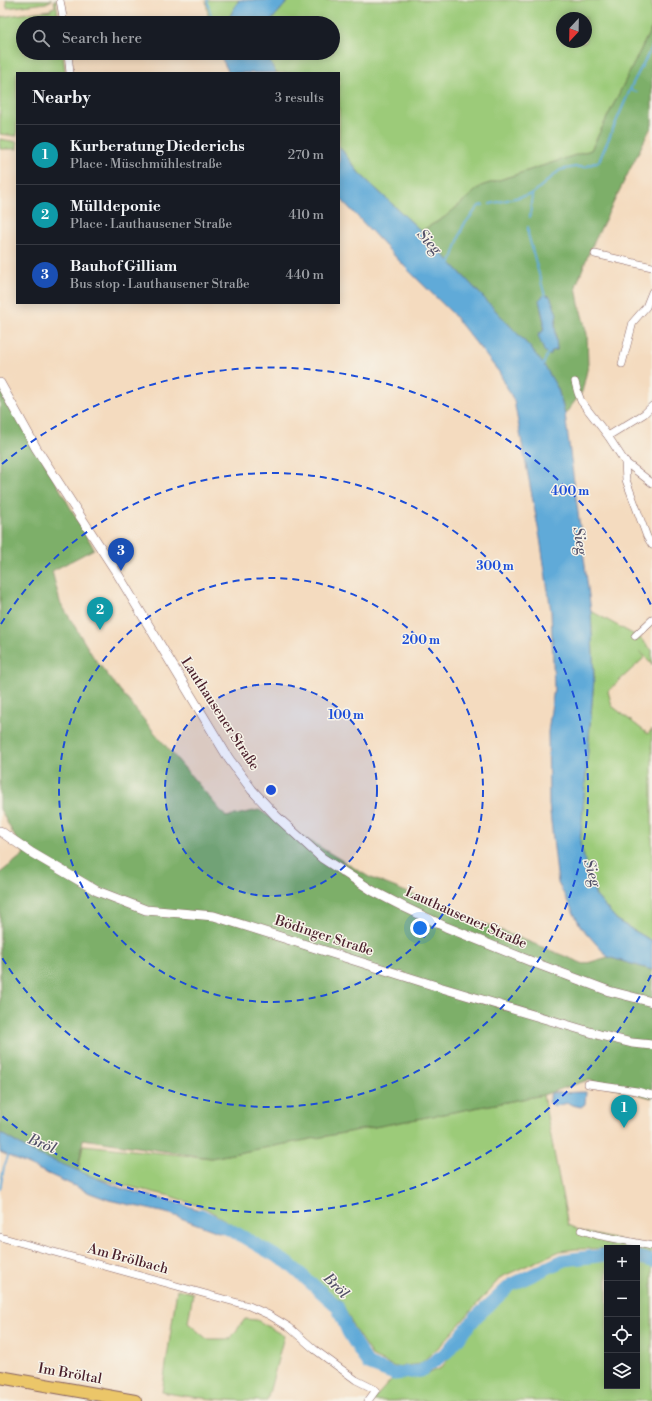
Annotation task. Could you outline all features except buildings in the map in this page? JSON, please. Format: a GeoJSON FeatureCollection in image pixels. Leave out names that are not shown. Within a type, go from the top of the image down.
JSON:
{"type":"FeatureCollection","features":[{"type":"Feature","properties":{"kind":"main road","name":"Im Bröltal"},"geometry":{"type":"LineString","coordinates":[[0,1377],[113,1399],[135,1401]]}},
{"type":"Feature","properties":{"kind":"street"},"geometry":{"type":"LineString","coordinates":[[60,0],[63,16]]}},
{"type":"Feature","properties":{"kind":"street"},"geometry":{"type":"LineString","coordinates":[[69,60],[70,72]]}},
{"type":"Feature","properties":{"kind":"street"},"geometry":{"type":"LineString","coordinates":[[595,254],[652,267]]}},
{"type":"Feature","properties":{"kind":"street"},"geometry":{"type":"LineString","coordinates":[[622,364],[633,322],[646,306],[652,292]]}},
{"type":"Feature","properties":{"kind":"street"},"geometry":{"type":"LineString","coordinates":[[575,382],[581,400],[625,462],[652,483]]}},
{"type":"Feature","properties":{"kind":"street","name":"Lauthausener Straße"},"geometry":{"type":"LineString","coordinates":[[0,383],[36,448],[116,573],[230,759],[252,790],[276,816],[322,858],[372,890],[404,907],[446,927],[535,963],[609,991],[652,1002]]}},
{"type":"Feature","properties":{"kind":"street"},"geometry":{"type":"LineString","coordinates":[[608,436],[644,414],[652,406]]}},
{"type":"Feature","properties":{"kind":"street"},"geometry":{"type":"LineString","coordinates":[[625,462],[626,480],[647,537],[652,544]]}},
{"type":"Feature","properties":{"kind":"street"},"geometry":{"type":"LineString","coordinates":[[635,636],[652,620]]}},
{"type":"Feature","properties":{"kind":"street","name":"Bödinger Straße"},"geometry":{"type":"LineString","coordinates":[[0,831],[32,853],[97,891],[146,910],[214,916],[439,987],[600,1035],[632,1043],[652,1045]]}},
{"type":"Feature","properties":{"kind":"street"},"geometry":{"type":"LineString","coordinates":[[588,1084],[637,1091],[652,1095]]}},
{"type":"Feature","properties":{"kind":"street"},"geometry":{"type":"LineString","coordinates":[[581,1230],[597,1235],[652,1246]]}},
{"type":"Feature","properties":{"kind":"street","name":"Am Brölbach"},"geometry":{"type":"LineString","coordinates":[[0,1237],[249,1306],[269,1315],[289,1327],[356,1380],[376,1390],[368,1401]]}},
{"type":"Feature","properties":{"kind":"green space"},"geometry":{"type":"Polygon","coordinates":[[[6,0],[52,0],[46,3],[7,8],[6,0]]]}},
{"type":"Feature","properties":{"kind":"green space"},"geometry":{"type":"Polygon","coordinates":[[[54,0],[56,0],[58,16],[16,16],[16,60],[64,60],[65,72],[16,72],[16,136],[0,134],[0,17],[51,10],[51,8],[55,7],[54,0]]]}},
{"type":"Feature","properties":{"kind":"green space"},"geometry":{"type":"Polygon","coordinates":[[[206,0],[239,0],[230,16],[208,16],[206,0]]]}},
{"type":"Feature","properties":{"kind":"green space"},"geometry":{"type":"Polygon","coordinates":[[[289,0],[652,0],[652,27],[591,150],[481,186],[445,217],[421,231],[359,173],[340,147],[340,72],[275,72],[270,60],[340,60],[340,16],[275,16],[289,0]]]}},
{"type":"Feature","properties":{"kind":"green space"},"geometry":{"type":"Polygon","coordinates":[[[652,27],[652,125],[590,250],[576,286],[587,334],[588,366],[582,392],[565,414],[558,389],[529,346],[421,231],[445,217],[481,186],[591,150],[652,27]],[[541,310],[544,322],[543,331],[538,335],[552,351],[557,350],[555,325],[557,319],[541,310]]]}},
{"type":"Feature","properties":{"kind":"green space"},"geometry":{"type":"Polygon","coordinates":[[[0,139],[16,142],[16,149],[0,149],[0,139]]]}},
{"type":"Feature","properties":{"kind":"green space"},"geometry":{"type":"Polygon","coordinates":[[[0,384],[94,549],[52,571],[60,602],[94,658],[226,817],[259,810],[369,877],[584,964],[608,957],[652,970],[652,1098],[588,1080],[543,1095],[211,1158],[83,1139],[78,1171],[32,1152],[0,1133],[0,873],[24,854],[0,809],[0,384]]]}},
{"type":"Feature","properties":{"kind":"green space"},"geometry":{"type":"Polygon","coordinates":[[[591,611],[640,638],[652,650],[652,665],[640,651],[644,658],[608,691],[612,706],[648,734],[652,729],[652,941],[618,921],[596,896],[580,844],[594,679],[591,611]]]}},
{"type":"Feature","properties":{"kind":"green space"},"geometry":{"type":"Polygon","coordinates":[[[543,1095],[568,1225],[583,1232],[639,1245],[604,1245],[604,1249],[560,1251],[501,1277],[442,1344],[420,1364],[395,1367],[373,1357],[355,1330],[341,1301],[291,1260],[205,1208],[170,1196],[126,1186],[86,1175],[78,1171],[83,1145],[211,1158],[543,1095]]]}},
{"type":"Feature","properties":{"kind":"green space"},"geometry":{"type":"Polygon","coordinates":[[[640,1245],[652,1248],[652,1254],[640,1252],[640,1245]]]}},
{"type":"Feature","properties":{"kind":"green space"},"geometry":{"type":"Polygon","coordinates":[[[604,1258],[604,1389],[640,1389],[640,1262],[652,1265],[652,1401],[372,1401],[392,1379],[420,1377],[441,1368],[482,1317],[513,1287],[563,1263],[604,1258]]]}},
{"type":"Feature","properties":{"kind":"green space"},"geometry":{"type":"Polygon","coordinates":[[[177,1289],[193,1293],[188,1323],[207,1339],[230,1339],[245,1319],[257,1320],[284,1336],[267,1401],[214,1399],[162,1392],[177,1289]]]}},
{"type":"Feature","properties":{"kind":"water"},"geometry":{"type":"Polygon","coordinates":[[[239,0],[289,0],[275,16],[230,16],[239,0]]]}},
{"type":"Feature","properties":{"kind":"water"},"geometry":{"type":"Polygon","coordinates":[[[222,60],[270,60],[275,72],[228,72],[222,60]]]}},
{"type":"Feature","properties":{"kind":"water","name":"Sieg"},"geometry":{"type":"Polygon","coordinates":[[[340,147],[359,173],[421,231],[529,346],[544,365],[558,389],[565,414],[591,611],[594,679],[580,844],[596,896],[618,921],[652,941],[652,970],[608,957],[581,927],[558,883],[549,804],[548,732],[554,688],[551,611],[540,538],[514,401],[499,372],[452,313],[406,268],[340,198],[340,147]]]}},
{"type":"Feature","properties":{"kind":"water"},"geometry":{"type":"Polygon","coordinates":[[[544,295],[550,296],[557,314],[555,325],[557,350],[552,351],[550,356],[544,351],[538,335],[543,331],[544,322],[539,300],[544,295]]]}},
{"type":"Feature","properties":{"kind":"water"},"geometry":{"type":"Polygon","coordinates":[[[586,1092],[585,1104],[581,1107],[568,1103],[555,1106],[548,1102],[551,1093],[586,1092]]]}},
{"type":"Feature","properties":{"kind":"water"},"geometry":{"type":"Polygon","coordinates":[[[0,1133],[32,1152],[123,1189],[178,1203],[215,1215],[221,1233],[170,1214],[109,1200],[90,1193],[0,1152],[0,1133]]]}},
{"type":"Feature","properties":{"kind":"waterway"},"geometry":{"type":"LineString","coordinates":[[207,0],[211,16]]}},
{"type":"Feature","properties":{"kind":"waterway"},"geometry":{"type":"LineString","coordinates":[[530,217],[532,194],[560,170],[585,167],[599,161],[633,83],[652,47]]}},
{"type":"Feature","properties":{"kind":"waterway"},"geometry":{"type":"LineString","coordinates":[[631,90],[637,92]]}},
{"type":"Feature","properties":{"kind":"waterway"},"geometry":{"type":"LineString","coordinates":[[490,204],[532,194]]}},
{"type":"Feature","properties":{"kind":"waterway"},"geometry":{"type":"LineString","coordinates":[[450,265],[463,226],[479,206],[483,205]]}},
{"type":"Feature","properties":{"kind":"waterway"},"geometry":{"type":"LineString","coordinates":[[528,227],[528,234],[545,296]]}},
{"type":"Feature","properties":{"kind":"waterway"},"geometry":{"type":"LineString","coordinates":[[543,366],[548,351]]}},
{"type":"Feature","properties":{"kind":"waterway"},"geometry":{"type":"LineString","coordinates":[[0,1189],[4,1167],[9,1154]]}},
{"type":"Feature","properties":{"kind":"waterway","name":"Bröl"},"geometry":{"type":"LineString","coordinates":[[201,1215],[238,1234],[288,1263],[337,1306],[348,1332],[368,1364],[394,1374],[421,1371],[447,1352],[477,1316],[511,1285],[564,1260],[604,1255]]}},
{"type":"Feature","properties":{"kind":"waterway","name":"Bröl"},"geometry":{"type":"LineString","coordinates":[[640,1258],[652,1261]]}},
{"type":"Feature","properties":{"kind":"place","name":"Bauhof Gilliam"},"geometry":{"type":"Point","coordinates":[121,571]}},
{"type":"Feature","properties":{"kind":"place","name":"Mülldeponie"},"geometry":{"type":"Point","coordinates":[100,630]}},
{"type":"Feature","properties":{"kind":"place","name":"Kurberatung Diederichs"},"geometry":{"type":"Point","coordinates":[624,1128]}}]}
